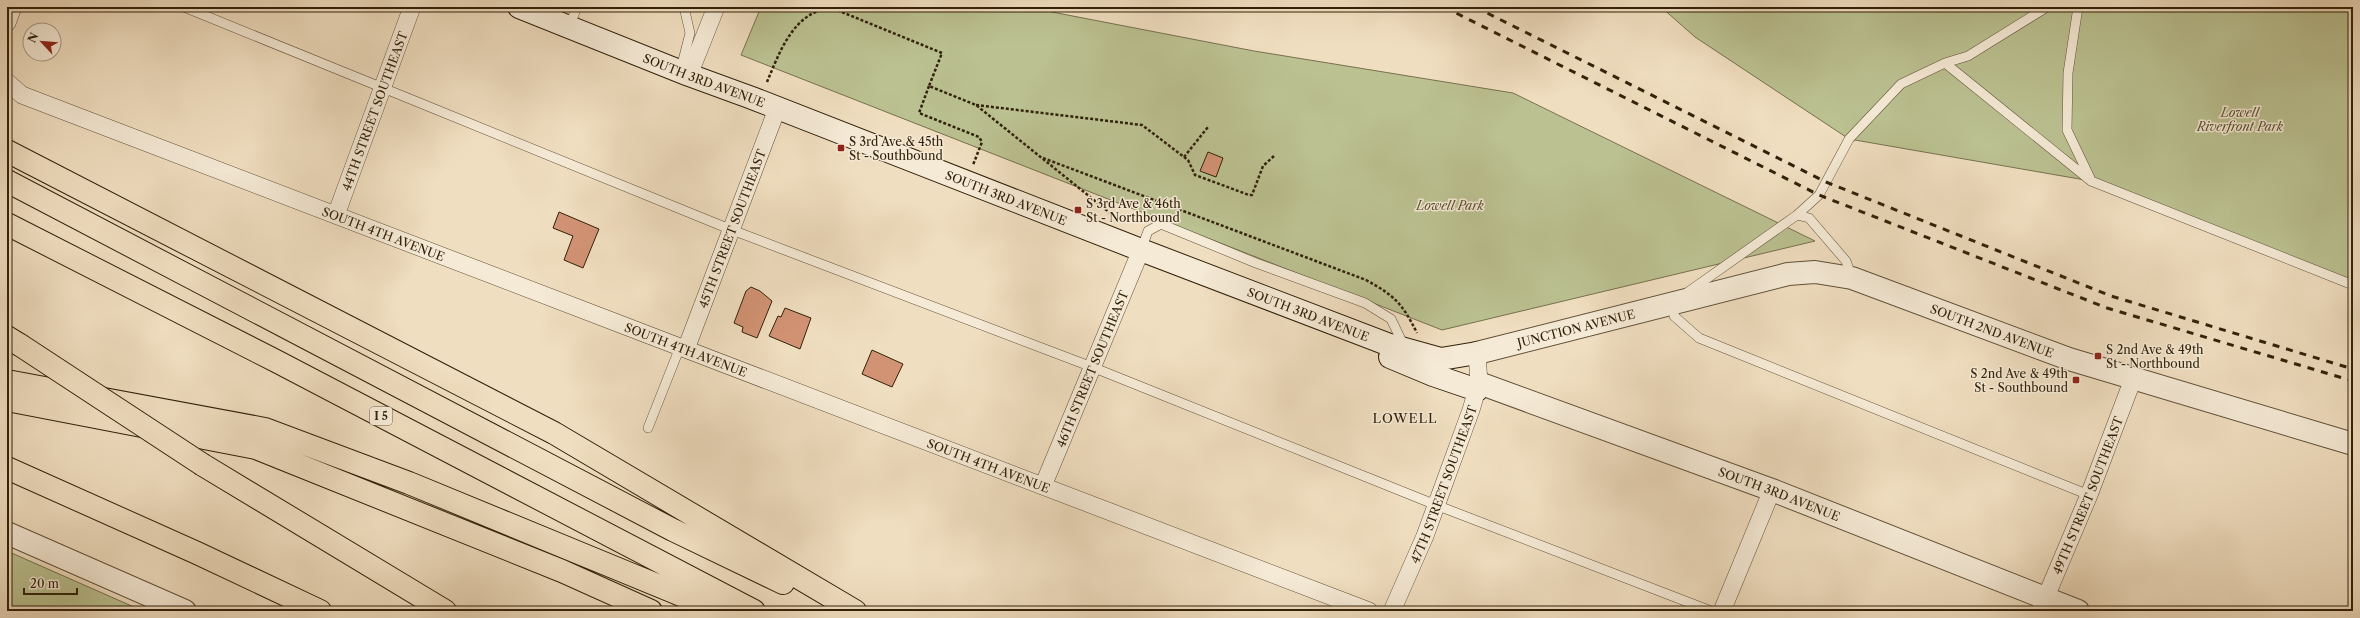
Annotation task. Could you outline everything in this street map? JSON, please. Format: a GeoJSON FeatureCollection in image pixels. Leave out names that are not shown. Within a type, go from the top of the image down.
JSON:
{"type":"FeatureCollection","features":[{"type":"Feature","properties":{"kind":"highway"},"geometry":{"type":"LineString","coordinates":[[7,151],[554,433],[855,611]]}},
{"type":"Feature","properties":{"kind":"highway"},"geometry":{"type":"LineString","coordinates":[[7,181],[673,530],[839,611]]}},
{"type":"Feature","properties":{"kind":"highway","name":"I 5"},"geometry":{"type":"LineString","coordinates":[[7,224],[276,361],[754,611]]}},
{"type":"Feature","properties":{"kind":"highway"},"geometry":{"type":"LineString","coordinates":[[14,341],[203,465],[445,611]]}},
{"type":"Feature","properties":{"kind":"highway"},"geometry":{"type":"LineString","coordinates":[[7,381],[265,429],[409,482],[720,611]]}},
{"type":"Feature","properties":{"kind":"highway"},"geometry":{"type":"LineString","coordinates":[[7,400],[256,448],[562,571],[651,611]]}},
{"type":"Feature","properties":{"kind":"highway"},"geometry":{"type":"LineString","coordinates":[[7,468],[197,553],[320,611]]}},
{"type":"Feature","properties":{"kind":"street"},"geometry":{"type":"LineString","coordinates":[[7,23],[13,7]]}},
{"type":"Feature","properties":{"kind":"street","name":"44TH STREET SOUTHEAST"},"geometry":{"type":"LineString","coordinates":[[336,215],[412,7]]}},
{"type":"Feature","properties":{"kind":"street","name":"SOUTH 3RD AVENUE"},"geometry":{"type":"LineString","coordinates":[[519,7],[685,74],[1140,250],[1405,349],[1442,359],[1476,353]]}},
{"type":"Feature","properties":{"kind":"street"},"geometry":{"type":"LineString","coordinates":[[685,74],[716,7]]}},
{"type":"Feature","properties":{"kind":"street","name":"SOUTH 4TH AVENUE"},"geometry":{"type":"LineString","coordinates":[[7,82],[22,95],[1369,611]]}},
{"type":"Feature","properties":{"kind":"street","name":"45TH STREET SOUTHEAST"},"geometry":{"type":"LineString","coordinates":[[683,348],[732,230],[768,105]]}},
{"type":"Feature","properties":{"kind":"street","name":"46TH STREET SOUTHEAST"},"geometry":{"type":"LineString","coordinates":[[1043,486],[1140,250]]}},
{"type":"Feature","properties":{"kind":"street","name":"SOUTH 2ND AVENUE"},"geometry":{"type":"LineString","coordinates":[[1675,302],[1788,274],[1815,272],[1852,278],[2069,359],[2353,444]]}},
{"type":"Feature","properties":{"kind":"street","name":"JUNCTION AVENUE"},"geometry":{"type":"LineString","coordinates":[[1476,353],[1675,302]]}},
{"type":"Feature","properties":{"kind":"street","name":"SOUTH 3RD AVENUE"},"geometry":{"type":"LineString","coordinates":[[1306,313],[1386,355],[1433,375],[1478,386],[1772,490],[2043,605],[2078,611]]}},
{"type":"Feature","properties":{"kind":"street","name":"47TH STREET SOUTHEAST"},"geometry":{"type":"LineString","coordinates":[[1392,611],[1425,536],[1478,386],[1476,353]]}},
{"type":"Feature","properties":{"kind":"street","name":"49TH STREET SOUTHEAST"},"geometry":{"type":"LineString","coordinates":[[2043,605],[2089,495],[2133,379]]}},
{"type":"Feature","properties":{"kind":"street"},"geometry":{"type":"LineString","coordinates":[[1722,611],[1772,490]]}},
{"type":"Feature","properties":{"kind":"street"},"geometry":{"type":"LineString","coordinates":[[7,533],[185,611]]}},
{"type":"Feature","properties":{"kind":"lane"},"geometry":{"type":"LineString","coordinates":[[184,7],[732,230],[1092,367],[1436,505],[1711,611]]}},
{"type":"Feature","properties":{"kind":"lane"},"geometry":{"type":"LineString","coordinates":[[569,27],[577,7]]}},
{"type":"Feature","properties":{"kind":"lane"},"geometry":{"type":"LineString","coordinates":[[684,7],[690,33],[685,74]]}},
{"type":"Feature","properties":{"kind":"lane"},"geometry":{"type":"LineString","coordinates":[[2047,7],[1968,56],[1945,63],[1901,84],[1849,138],[1819,195],[1797,215],[1675,302],[1674,316],[1698,338],[2089,495]]}},
{"type":"Feature","properties":{"kind":"lane"},"geometry":{"type":"LineString","coordinates":[[2078,7],[2068,73],[2067,130],[2091,181]]}},
{"type":"Feature","properties":{"kind":"lane"},"geometry":{"type":"LineString","coordinates":[[1945,63],[2091,181],[2353,285]]}},
{"type":"Feature","properties":{"kind":"lane"},"geometry":{"type":"LineString","coordinates":[[1797,215],[1809,218],[1846,261],[1852,278]]}},
{"type":"Feature","properties":{"kind":"lane"},"geometry":{"type":"LineString","coordinates":[[1140,250],[1148,231],[1161,224],[1256,263],[1365,303],[1391,319],[1405,349]]}},
{"type":"Feature","properties":{"kind":"lane"},"geometry":{"type":"LineString","coordinates":[[648,428],[683,348]]}},
{"type":"Feature","properties":{"kind":"path"},"geometry":{"type":"LineString","coordinates":[[768,105],[790,33],[799,22],[819,9],[832,8],[942,53],[919,113],[974,135],[982,142],[966,182]]}},
{"type":"Feature","properties":{"kind":"path"},"geometry":{"type":"LineString","coordinates":[[929,86],[976,105],[1142,126],[1184,157],[1191,165],[1194,175],[1252,196],[1263,166],[1274,156]]}},
{"type":"Feature","properties":{"kind":"path"},"geometry":{"type":"LineString","coordinates":[[976,105],[1116,218],[1107,237]]}},
{"type":"Feature","properties":{"kind":"path"},"geometry":{"type":"LineString","coordinates":[[1184,157],[1208,127]]}},
{"type":"Feature","properties":{"kind":"path"},"geometry":{"type":"LineString","coordinates":[[1039,156],[1366,280],[1388,292],[1404,307],[1430,356]]}},
{"type":"Feature","properties":{"kind":"green space","name":"Lowell Park"},"geometry":{"type":"Polygon","coordinates":[[[761,7],[1026,7],[1254,51],[1513,93],[1815,241],[1442,330],[741,55],[761,7]]]}},
{"type":"Feature","properties":{"kind":"green space","name":"Lowell Riverfront Park"},"geometry":{"type":"Polygon","coordinates":[[[1661,7],[2353,7],[2353,285],[2091,181],[1849,139],[1695,37],[1661,7]]]}},
{"type":"Feature","properties":{"kind":"green space"},"geometry":{"type":"Polygon","coordinates":[[[7,551],[143,611],[7,611],[7,551]]]}},
{"type":"Feature","properties":{"kind":"building"},"geometry":{"type":"Polygon","coordinates":[[[1208,152],[1223,158],[1216,177],[1200,171],[1208,152]]]}},
{"type":"Feature","properties":{"kind":"building"},"geometry":{"type":"Polygon","coordinates":[[[559,212],[599,229],[583,268],[564,260],[573,236],[553,228],[559,212]]]}},
{"type":"Feature","properties":{"kind":"building"},"geometry":{"type":"Polygon","coordinates":[[[751,287],[760,291],[772,301],[757,338],[742,332],[743,327],[734,323],[746,291],[751,287]]]}},
{"type":"Feature","properties":{"kind":"building"},"geometry":{"type":"Polygon","coordinates":[[[785,308],[811,318],[800,349],[769,336],[778,316],[781,317],[785,308]]]}},
{"type":"Feature","properties":{"kind":"building"},"geometry":{"type":"Polygon","coordinates":[[[872,350],[903,364],[892,387],[862,374],[872,350]]]}},
{"type":"Feature","properties":{"kind":"railway"},"geometry":{"type":"LineString","coordinates":[[1444,7],[1819,195],[2107,308],[2353,381]]}},
{"type":"Feature","properties":{"kind":"railway"},"geometry":{"type":"LineString","coordinates":[[1475,7],[1826,182],[2111,296],[2353,369]]}},
{"type":"Feature","properties":{"kind":"place","name":"S 3rd Ave & 45th St - Southbound"},"geometry":{"type":"Point","coordinates":[841,148]}},
{"type":"Feature","properties":{"kind":"place","name":"S 3rd Ave & 46th St - Northbound"},"geometry":{"type":"Point","coordinates":[1078,210]}},
{"type":"Feature","properties":{"kind":"place","name":"S 2nd Ave & 49th St - Northbound"},"geometry":{"type":"Point","coordinates":[2098,356]}},
{"type":"Feature","properties":{"kind":"place","name":"S 2nd Ave & 49th St - Southbound"},"geometry":{"type":"Point","coordinates":[2076,380]}},
{"type":"Feature","properties":{"kind":"district","name":"LOWELL"},"geometry":{"type":"Point","coordinates":[1405,418]}}]}
